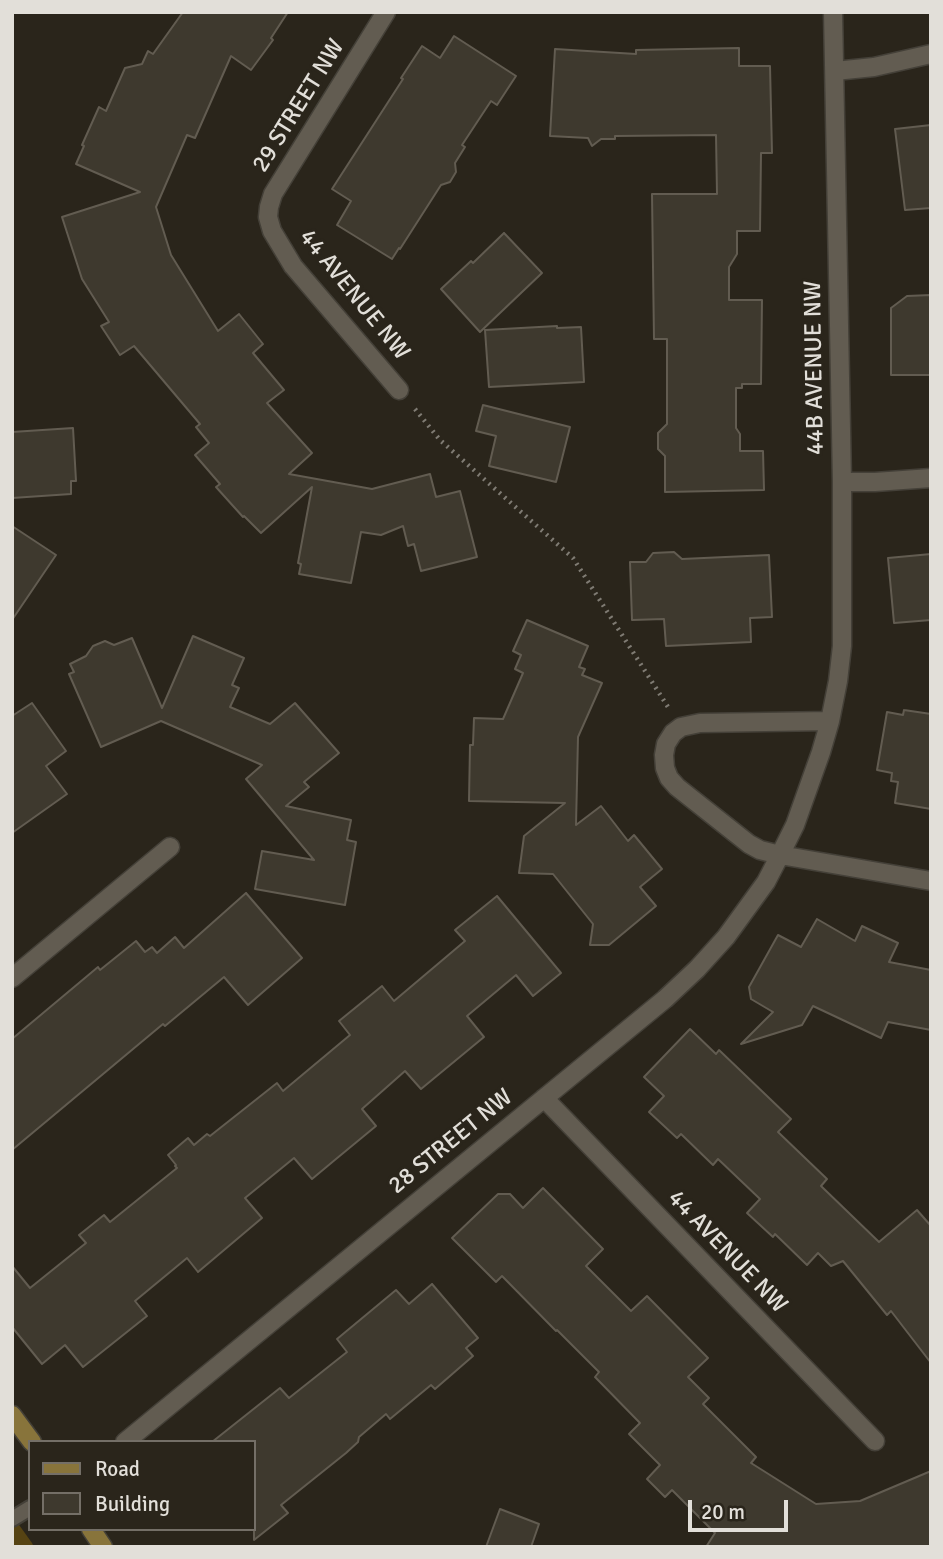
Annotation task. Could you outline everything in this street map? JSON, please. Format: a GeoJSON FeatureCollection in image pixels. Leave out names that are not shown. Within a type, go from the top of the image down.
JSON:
{"type":"FeatureCollection","features":[{"type":"Feature","properties":{"kind":"street","name":"29 STREET NW"},"geometry":{"type":"LineString","coordinates":[[272,231],[268,217],[273,194],[386,12]]}},
{"type":"Feature","properties":{"kind":"street","name":"44B AVENUE NW"},"geometry":{"type":"LineString","coordinates":[[830,721],[842,646],[842,482],[833,12]]}},
{"type":"Feature","properties":{"kind":"street"},"geometry":{"type":"LineString","coordinates":[[835,71],[874,67],[931,54]]}},
{"type":"Feature","properties":{"kind":"street","name":"44 AVENUE NW"},"geometry":{"type":"LineString","coordinates":[[272,231],[293,266],[399,390]]}},
{"type":"Feature","properties":{"kind":"street"},"geometry":{"type":"LineString","coordinates":[[842,482],[931,478]]}},
{"type":"Feature","properties":{"kind":"street"},"geometry":{"type":"LineString","coordinates":[[830,721],[700,723],[681,727],[666,744],[665,768],[677,787],[760,850],[931,881]]}},
{"type":"Feature","properties":{"kind":"street","name":"28 STREET NW"},"geometry":{"type":"LineString","coordinates":[[127,1440],[665,999],[697,969],[750,906],[766,882],[799,813],[830,721]]}},
{"type":"Feature","properties":{"kind":"street"},"geometry":{"type":"LineString","coordinates":[[12,978],[170,847]]}},
{"type":"Feature","properties":{"kind":"street","name":"44 AVENUE NW"},"geometry":{"type":"LineString","coordinates":[[544,1098],[875,1441]]}},
{"type":"Feature","properties":{"kind":"street"},"geometry":{"type":"LineString","coordinates":[[12,1415],[31,1440]]}},
{"type":"Feature","properties":{"kind":"street"},"geometry":{"type":"LineString","coordinates":[[92,1531],[103,1547]]}},
{"type":"Feature","properties":{"kind":"lane"},"geometry":{"type":"LineString","coordinates":[[12,1519],[28,1508]]}},
{"type":"Feature","properties":{"kind":"path"},"geometry":{"type":"LineString","coordinates":[[399,390],[440,440],[573,558],[681,727]]}},
{"type":"Feature","properties":{"kind":"shaded area"},"geometry":{"type":"Polygon","coordinates":[[[12,1515],[32,1543],[34,1547],[12,1547],[12,1515]]]}},
{"type":"Feature","properties":{"kind":"building"},"geometry":{"type":"Polygon","coordinates":[[[183,12],[288,12],[271,38],[273,40],[251,70],[231,56],[195,138],[187,135],[156,207],[171,255],[218,331],[239,314],[263,344],[253,353],[284,390],[267,403],[312,453],[289,474],[372,489],[430,474],[436,497],[460,491],[477,557],[421,571],[414,544],[408,546],[403,526],[381,535],[361,532],[351,583],[299,574],[301,564],[298,563],[312,487],[261,533],[216,487],[220,484],[195,455],[209,443],[196,427],[200,424],[134,346],[120,355],[101,326],[109,322],[82,279],[62,217],[140,192],[76,164],[99,107],[106,111],[125,68],[142,64],[148,51],[153,54],[183,12]]]}},
{"type":"Feature","properties":{"kind":"building"},"geometry":{"type":"Polygon","coordinates":[[[454,36],[516,76],[497,105],[491,101],[462,145],[465,147],[455,163],[456,172],[450,182],[441,185],[392,259],[337,225],[351,201],[332,189],[422,46],[440,58],[454,36]]]}},
{"type":"Feature","properties":{"kind":"building"},"geometry":{"type":"Polygon","coordinates":[[[739,48],[739,66],[770,66],[772,153],[761,153],[760,231],[737,231],[737,254],[729,267],[729,300],[762,300],[761,384],[742,384],[742,388],[736,388],[736,428],[740,434],[740,451],[763,451],[764,490],[665,492],[665,456],[658,449],[658,433],[667,424],[667,339],[654,339],[652,194],[717,194],[716,135],[615,136],[615,139],[601,139],[592,146],[588,138],[550,136],[555,49],[636,54],[636,50],[739,48]]]}},
{"type":"Feature","properties":{"kind":"building"},"geometry":{"type":"Polygon","coordinates":[[[931,125],[931,208],[905,210],[895,129],[931,125]]]}},
{"type":"Feature","properties":{"kind":"building"},"geometry":{"type":"Polygon","coordinates":[[[504,233],[542,273],[480,332],[441,289],[504,233]]]}},
{"type":"Feature","properties":{"kind":"building"},"geometry":{"type":"Polygon","coordinates":[[[931,295],[931,375],[891,375],[891,308],[907,296],[931,295]]]}},
{"type":"Feature","properties":{"kind":"building"},"geometry":{"type":"Polygon","coordinates":[[[581,327],[584,382],[489,387],[485,330],[581,327]]]}},
{"type":"Feature","properties":{"kind":"building"},"geometry":{"type":"Polygon","coordinates":[[[483,405],[570,427],[556,482],[489,466],[496,436],[476,431],[483,405]]]}},
{"type":"Feature","properties":{"kind":"building"},"geometry":{"type":"Polygon","coordinates":[[[73,428],[76,481],[71,481],[71,494],[12,498],[12,432],[73,428]]]}},
{"type":"Feature","properties":{"kind":"building"},"geometry":{"type":"Polygon","coordinates":[[[12,526],[56,555],[12,620],[12,526]]]}},
{"type":"Feature","properties":{"kind":"building"},"geometry":{"type":"Polygon","coordinates":[[[674,552],[682,559],[769,555],[772,617],[750,618],[751,642],[666,646],[664,619],[632,620],[630,562],[646,562],[653,553],[674,552]]]}},
{"type":"Feature","properties":{"kind":"building"},"geometry":{"type":"Polygon","coordinates":[[[931,554],[931,620],[894,623],[888,558],[931,554]]]}},
{"type":"Feature","properties":{"kind":"building"},"geometry":{"type":"Polygon","coordinates":[[[527,620],[588,646],[579,667],[585,669],[582,675],[602,683],[578,737],[576,825],[601,806],[628,841],[634,835],[662,869],[640,887],[656,906],[609,945],[590,945],[593,924],[553,874],[519,873],[524,836],[565,803],[469,801],[470,745],[473,745],[474,718],[503,719],[523,673],[515,669],[521,655],[513,651],[527,620]]]}},
{"type":"Feature","properties":{"kind":"building"},"geometry":{"type":"Polygon","coordinates":[[[193,636],[244,658],[232,685],[239,688],[230,707],[270,724],[295,703],[339,753],[304,782],[309,787],[286,806],[351,820],[347,840],[356,842],[345,905],[255,889],[262,851],[314,860],[246,779],[262,765],[161,721],[101,747],[69,674],[74,672],[70,664],[86,656],[93,646],[105,641],[114,645],[132,638],[162,708],[193,636]]]}},
{"type":"Feature","properties":{"kind":"building"},"geometry":{"type":"Polygon","coordinates":[[[32,703],[66,751],[46,766],[67,794],[12,833],[12,716],[32,703]]]}},
{"type":"Feature","properties":{"kind":"building"},"geometry":{"type":"Polygon","coordinates":[[[904,710],[931,714],[931,809],[895,803],[898,782],[891,781],[892,773],[877,770],[887,712],[903,715],[904,710]]]}},
{"type":"Feature","properties":{"kind":"building"},"geometry":{"type":"Polygon","coordinates":[[[246,893],[302,958],[248,1005],[224,977],[165,1026],[163,1024],[12,1150],[12,1039],[98,967],[100,970],[136,941],[145,952],[152,947],[157,953],[175,937],[184,948],[246,893]]]}},
{"type":"Feature","properties":{"kind":"building"},"geometry":{"type":"Polygon","coordinates":[[[497,896],[561,973],[533,996],[516,975],[467,1016],[484,1037],[421,1089],[405,1071],[362,1109],[376,1126],[312,1179],[294,1158],[245,1198],[262,1218],[198,1272],[187,1258],[135,1301],[147,1316],[83,1367],[65,1345],[42,1364],[12,1327],[12,1266],[30,1288],[86,1243],[79,1235],[104,1215],[110,1222],[177,1168],[168,1155],[188,1138],[194,1145],[207,1134],[210,1136],[277,1083],[283,1091],[350,1035],[339,1021],[382,986],[394,1001],[465,941],[455,930],[497,896]]]}},
{"type":"Feature","properties":{"kind":"building"},"geometry":{"type":"Polygon","coordinates":[[[817,919],[855,941],[862,926],[898,943],[889,962],[931,970],[931,1030],[888,1022],[881,1038],[813,1006],[802,1025],[741,1044],[773,1012],[751,999],[749,987],[778,935],[801,947],[817,919]]]}},
{"type":"Feature","properties":{"kind":"building"},"geometry":{"type":"Polygon","coordinates":[[[690,1029],[716,1054],[719,1050],[791,1119],[778,1132],[827,1179],[821,1186],[879,1242],[917,1210],[931,1226],[931,1363],[891,1311],[887,1315],[843,1261],[831,1266],[818,1253],[807,1265],[775,1234],[773,1237],[747,1213],[760,1199],[718,1159],[713,1165],[681,1134],[677,1138],[649,1112],[664,1096],[644,1077],[690,1029]]]}},
{"type":"Feature","properties":{"kind":"building"},"geometry":{"type":"Polygon","coordinates":[[[543,1188],[603,1249],[586,1266],[631,1311],[647,1296],[708,1358],[688,1377],[709,1398],[703,1404],[756,1457],[751,1463],[816,1504],[860,1501],[931,1471],[931,1547],[706,1547],[715,1533],[672,1490],[665,1497],[647,1479],[660,1465],[629,1434],[640,1423],[595,1377],[599,1372],[502,1276],[496,1282],[452,1238],[498,1194],[510,1194],[523,1208],[543,1188]]]}},
{"type":"Feature","properties":{"kind":"building"},"geometry":{"type":"Polygon","coordinates":[[[432,1284],[478,1338],[466,1348],[473,1356],[435,1389],[431,1385],[390,1419],[386,1414],[359,1437],[358,1442],[346,1453],[281,1505],[288,1513],[254,1540],[256,1440],[215,1440],[280,1388],[289,1398],[347,1352],[337,1339],[396,1290],[409,1304],[432,1284]]]}},
{"type":"Feature","properties":{"kind":"building"},"geometry":{"type":"Polygon","coordinates":[[[500,1509],[539,1524],[531,1547],[486,1547],[500,1509]]]}}]}
